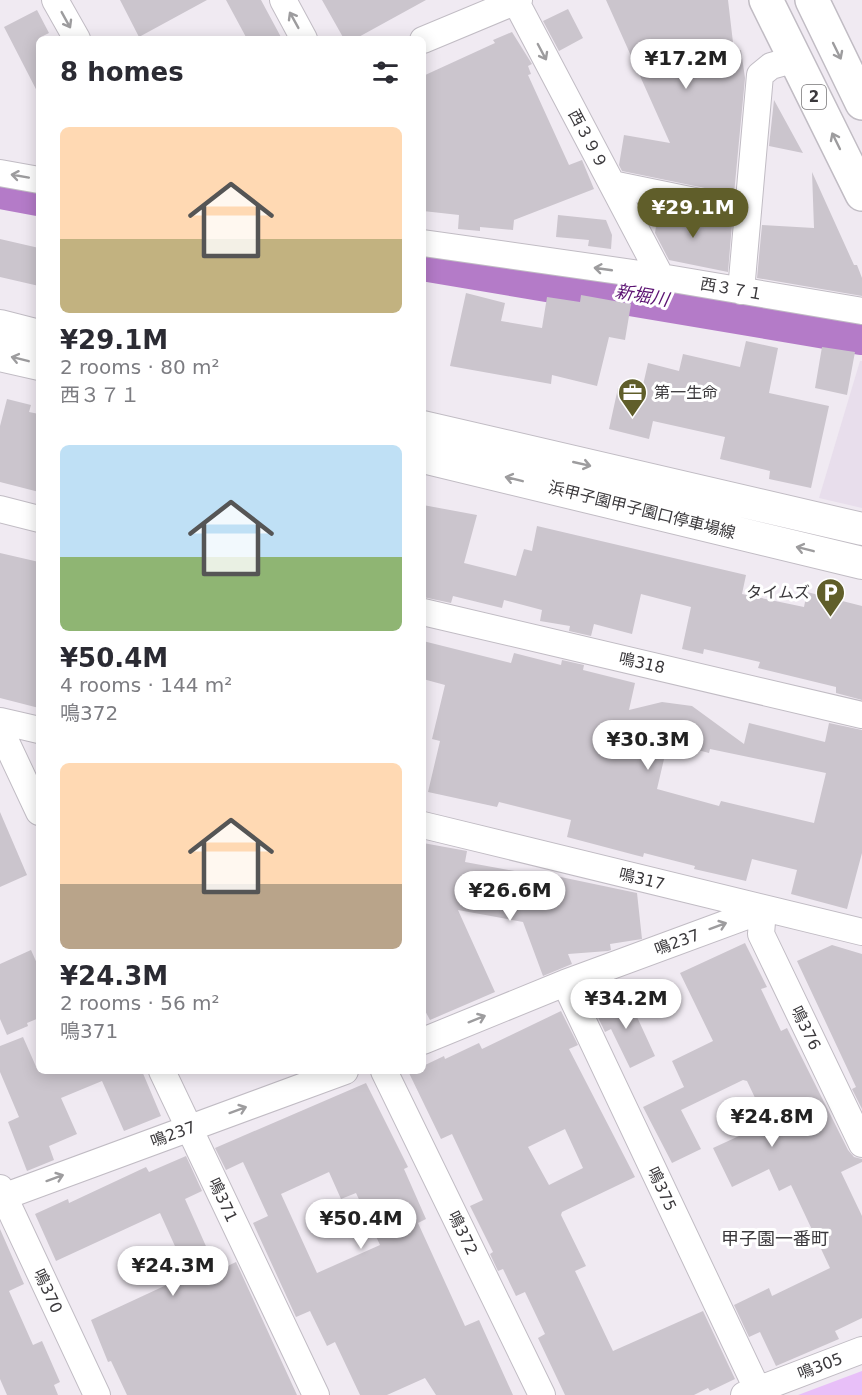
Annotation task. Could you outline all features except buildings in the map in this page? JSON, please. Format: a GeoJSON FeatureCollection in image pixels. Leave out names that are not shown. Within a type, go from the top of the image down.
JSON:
{"type":"FeatureCollection","features":[{"type":"Feature","properties":{"kind":"highway","name":"2"},"geometry":{"type":"LineString","coordinates":[[766,0],[862,194]]}},
{"type":"Feature","properties":{"kind":"highway","name":"2"},"geometry":{"type":"LineString","coordinates":[[812,0],[862,103]]}},
{"type":"Feature","properties":{"kind":"main road"},"geometry":{"type":"LineString","coordinates":[[0,327],[36,335]]}},
{"type":"Feature","properties":{"kind":"main road"},"geometry":{"type":"LineString","coordinates":[[0,355],[36,363]]}},
{"type":"Feature","properties":{"kind":"main road","name":"浜甲子園甲子園口停車場線"},"geometry":{"type":"LineString","coordinates":[[426,428],[862,529]]}},
{"type":"Feature","properties":{"kind":"main road","name":"浜甲子園甲子園口停車場線"},"geometry":{"type":"LineString","coordinates":[[426,458],[862,563]]}},
{"type":"Feature","properties":{"kind":"street"},"geometry":{"type":"LineString","coordinates":[[55,0],[74,36]]}},
{"type":"Feature","properties":{"kind":"street"},"geometry":{"type":"LineString","coordinates":[[283,0],[302,36]]}},
{"type":"Feature","properties":{"kind":"street"},"geometry":{"type":"LineString","coordinates":[[426,39],[517,0]]}},
{"type":"Feature","properties":{"kind":"street","name":"西３９９"},"geometry":{"type":"LineString","coordinates":[[517,0],[661,278]]}},
{"type":"Feature","properties":{"kind":"street"},"geometry":{"type":"LineString","coordinates":[[741,291],[760,75],[771,66],[796,59]]}},
{"type":"Feature","properties":{"kind":"street"},"geometry":{"type":"LineString","coordinates":[[0,173],[36,179]]}},
{"type":"Feature","properties":{"kind":"street"},"geometry":{"type":"LineString","coordinates":[[612,184],[748,212]]}},
{"type":"Feature","properties":{"kind":"street","name":"西３７１"},"geometry":{"type":"LineString","coordinates":[[426,243],[661,278],[862,311]]}},
{"type":"Feature","properties":{"kind":"street"},"geometry":{"type":"LineString","coordinates":[[0,509],[36,518]]}},
{"type":"Feature","properties":{"kind":"street","name":"鳴318"},"geometry":{"type":"LineString","coordinates":[[426,613],[862,715]]}},
{"type":"Feature","properties":{"kind":"street"},"geometry":{"type":"LineString","coordinates":[[0,721],[36,729]]}},
{"type":"Feature","properties":{"kind":"street"},"geometry":{"type":"LineString","coordinates":[[0,729],[36,806]]}},
{"type":"Feature","properties":{"kind":"street","name":"鳴317"},"geometry":{"type":"LineString","coordinates":[[426,826],[763,910],[862,932]]}},
{"type":"Feature","properties":{"kind":"street","name":"鳴237"},"geometry":{"type":"LineString","coordinates":[[426,1040],[565,983],[763,910]]}},
{"type":"Feature","properties":{"kind":"street","name":"鳴376"},"geometry":{"type":"LineString","coordinates":[[763,910],[761,934],[862,1144]]}},
{"type":"Feature","properties":{"kind":"street","name":"鳴375"},"geometry":{"type":"LineString","coordinates":[[565,983],[754,1393]]}},
{"type":"Feature","properties":{"kind":"street","name":"鳴371"},"geometry":{"type":"LineString","coordinates":[[163,1074],[316,1395]]}},
{"type":"Feature","properties":{"kind":"street","name":"鳴237"},"geometry":{"type":"LineString","coordinates":[[1,1194],[337,1074]]}},
{"type":"Feature","properties":{"kind":"street","name":"鳴372"},"geometry":{"type":"LineString","coordinates":[[385,1074],[542,1395]]}},
{"type":"Feature","properties":{"kind":"street","name":"鳴370"},"geometry":{"type":"LineString","coordinates":[[1,1194],[97,1395]]}},
{"type":"Feature","properties":{"kind":"street","name":"鳴305"},"geometry":{"type":"LineString","coordinates":[[754,1393],[862,1350]]}},
{"type":"Feature","properties":{"kind":"shaded area"},"geometry":{"type":"Polygon","coordinates":[[[860,361],[862,361],[862,508],[819,498],[860,361]]]}},
{"type":"Feature","properties":{"kind":"shaded area"},"geometry":{"type":"Polygon","coordinates":[[[862,1371],[862,1395],[798,1395],[862,1371]]]}},
{"type":"Feature","properties":{"kind":"waterway","name":"新堀川"},"geometry":{"type":"LineString","coordinates":[[0,186],[36,192]]}},
{"type":"Feature","properties":{"kind":"waterway","name":"新堀川"},"geometry":{"type":"LineString","coordinates":[[426,259],[862,332]]}},
{"type":"Feature","properties":{"kind":"place","name":"第一生命"},"geometry":{"type":"Point","coordinates":[633,418]}},
{"type":"Feature","properties":{"kind":"place","name":"タイムズ"},"geometry":{"type":"Point","coordinates":[831,618]}},
{"type":"Feature","properties":{"kind":"district","name":"甲子園一番町"},"geometry":{"type":"Point","coordinates":[775,1238]}}]}
